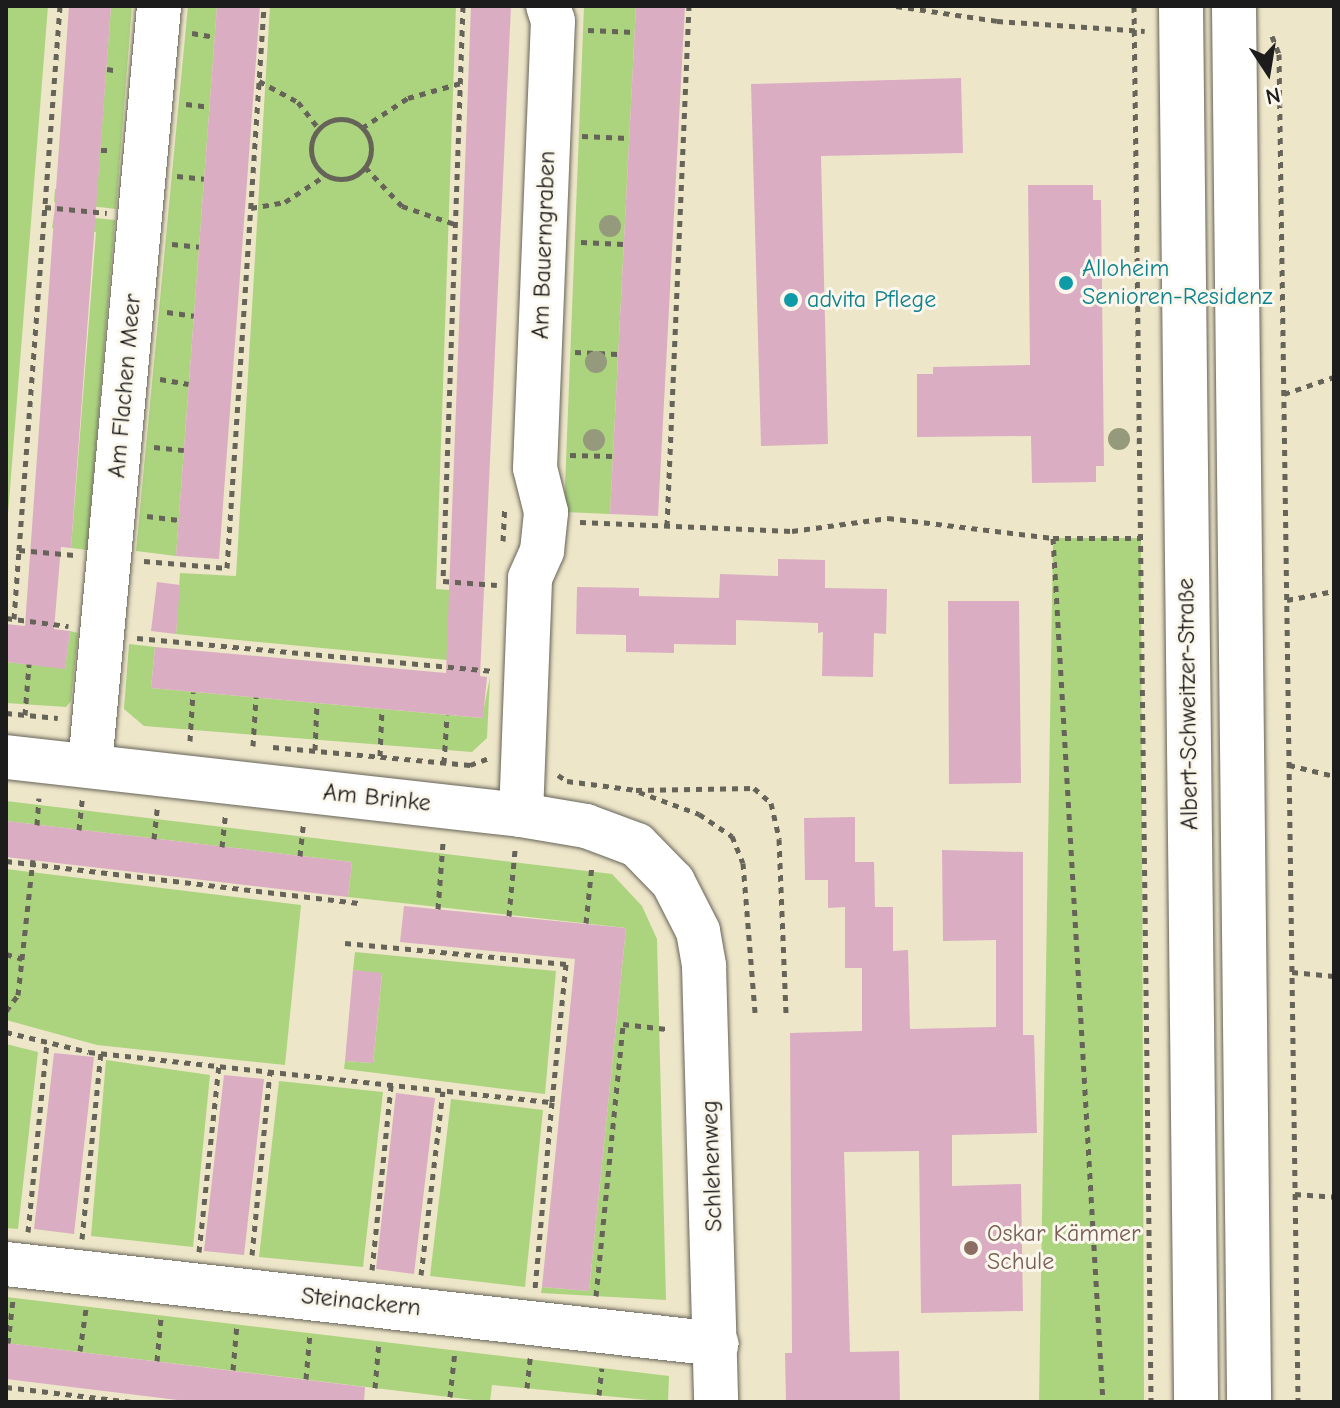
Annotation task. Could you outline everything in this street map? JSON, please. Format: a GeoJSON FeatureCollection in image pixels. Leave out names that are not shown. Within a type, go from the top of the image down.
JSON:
{"type":"FeatureCollection","features":[{"type":"Feature","properties":{"kind":"street","name":"Albert-Schweitzer-Straße"},"geometry":{"type":"LineString","coordinates":[[1181,6],[1196,1402]]}},
{"type":"Feature","properties":{"kind":"street","name":"Am Bauerngraben"},"geometry":{"type":"LineString","coordinates":[[516,841],[523,760],[516,512],[550,461],[561,16]]}},
{"type":"Feature","properties":{"kind":"street"},"geometry":{"type":"LineString","coordinates":[[1249,1402],[1252,17]]}},
{"type":"Feature","properties":{"kind":"street","name":"Am Flachen Meer"},"geometry":{"type":"LineString","coordinates":[[86,782],[170,18]]}},
{"type":"Feature","properties":{"kind":"street","name":"Am Brinke"},"geometry":{"type":"LineString","coordinates":[[6,757],[86,782],[516,841],[586,826],[637,845],[673,882],[698,931]]}},
{"type":"Feature","properties":{"kind":"street","name":"Schlehenweg"},"geometry":{"type":"LineString","coordinates":[[698,931],[704,966],[717,1344],[716,1402]]}},
{"type":"Feature","properties":{"kind":"street","name":"Steinackern"},"geometry":{"type":"LineString","coordinates":[[16,1263],[717,1344]]}},
{"type":"Feature","properties":{"kind":"path"},"geometry":{"type":"LineString","coordinates":[[14,619],[60,6]]}},
{"type":"Feature","properties":{"kind":"path"},"geometry":{"type":"LineString","coordinates":[[130,559],[227,568],[264,6]]}},
{"type":"Feature","properties":{"kind":"path"},"geometry":{"type":"LineString","coordinates":[[463,6],[443,581],[516,582]]}},
{"type":"Feature","properties":{"kind":"path"},"geometry":{"type":"LineString","coordinates":[[667,526],[689,6]]}},
{"type":"Feature","properties":{"kind":"path"},"geometry":{"type":"LineString","coordinates":[[896,6],[997,21],[1134,31]]}},
{"type":"Feature","properties":{"kind":"path"},"geometry":{"type":"LineString","coordinates":[[1134,6],[1151,1402]]}},
{"type":"Feature","properties":{"kind":"path"},"geometry":{"type":"LineString","coordinates":[[561,16],[635,32]]}},
{"type":"Feature","properties":{"kind":"path"},"geometry":{"type":"LineString","coordinates":[[1252,17],[1279,54],[1298,1402]]}},
{"type":"Feature","properties":{"kind":"path"},"geometry":{"type":"LineString","coordinates":[[170,18],[214,37]]}},
{"type":"Feature","properties":{"kind":"path"},"geometry":{"type":"LineString","coordinates":[[259,81],[298,102],[319,129]]}},
{"type":"Feature","properties":{"kind":"path"},"geometry":{"type":"LineString","coordinates":[[326,175],[312,157],[319,129],[335,120],[362,128],[408,98],[461,83]]}},
{"type":"Feature","properties":{"kind":"path"},"geometry":{"type":"LineString","coordinates":[[173,102],[209,107]]}},
{"type":"Feature","properties":{"kind":"path"},"geometry":{"type":"LineString","coordinates":[[251,208],[285,202],[326,175],[350,178],[365,167],[371,151],[362,128]]}},
{"type":"Feature","properties":{"kind":"path"},"geometry":{"type":"LineString","coordinates":[[579,136],[629,138]]}},
{"type":"Feature","properties":{"kind":"path"},"geometry":{"type":"LineString","coordinates":[[365,167],[402,206],[455,224]]}},
{"type":"Feature","properties":{"kind":"path"},"geometry":{"type":"LineString","coordinates":[[167,175],[204,179]]}},
{"type":"Feature","properties":{"kind":"path"},"geometry":{"type":"LineString","coordinates":[[45,207],[120,214]]}},
{"type":"Feature","properties":{"kind":"path"},"geometry":{"type":"LineString","coordinates":[[575,242],[624,244]]}},
{"type":"Feature","properties":{"kind":"path"},"geometry":{"type":"LineString","coordinates":[[160,243],[199,247]]}},
{"type":"Feature","properties":{"kind":"path"},"geometry":{"type":"LineString","coordinates":[[154,310],[194,316]]}},
{"type":"Feature","properties":{"kind":"path"},"geometry":{"type":"LineString","coordinates":[[570,352],[618,354]]}},
{"type":"Feature","properties":{"kind":"path"},"geometry":{"type":"LineString","coordinates":[[148,377],[189,384]]}},
{"type":"Feature","properties":{"kind":"path"},"geometry":{"type":"LineString","coordinates":[[1284,394],[1334,377]]}},
{"type":"Feature","properties":{"kind":"path"},"geometry":{"type":"LineString","coordinates":[[141,446],[184,450]]}},
{"type":"Feature","properties":{"kind":"path"},"geometry":{"type":"LineString","coordinates":[[550,461],[613,456]]}},
{"type":"Feature","properties":{"kind":"path"},"geometry":{"type":"LineString","coordinates":[[134,514],[179,520]]}},
{"type":"Feature","properties":{"kind":"path"},"geometry":{"type":"LineString","coordinates":[[564,521],[792,531],[888,518],[1053,538],[1141,538]]}},
{"type":"Feature","properties":{"kind":"path"},"geometry":{"type":"LineString","coordinates":[[1053,538],[1103,1402]]}},
{"type":"Feature","properties":{"kind":"path"},"geometry":{"type":"LineString","coordinates":[[19,550],[92,556]]}},
{"type":"Feature","properties":{"kind":"path"},"geometry":{"type":"LineString","coordinates":[[1287,600],[1334,591]]}},
{"type":"Feature","properties":{"kind":"path"},"geometry":{"type":"LineString","coordinates":[[6,618],[71,626]]}},
{"type":"Feature","properties":{"kind":"path"},"geometry":{"type":"LineString","coordinates":[[123,637],[498,672]]}},
{"type":"Feature","properties":{"kind":"path"},"geometry":{"type":"LineString","coordinates":[[25,715],[29,664]]}},
{"type":"Feature","properties":{"kind":"path"},"geometry":{"type":"LineString","coordinates":[[190,741],[193,692]]}},
{"type":"Feature","properties":{"kind":"path"},"geometry":{"type":"LineString","coordinates":[[253,746],[256,697]]}},
{"type":"Feature","properties":{"kind":"path"},"geometry":{"type":"LineString","coordinates":[[315,750],[317,703]]}},
{"type":"Feature","properties":{"kind":"path"},"geometry":{"type":"LineString","coordinates":[[380,756],[382,709]]}},
{"type":"Feature","properties":{"kind":"path"},"geometry":{"type":"LineString","coordinates":[[6,713],[58,718],[71,712]]}},
{"type":"Feature","properties":{"kind":"path"},"geometry":{"type":"LineString","coordinates":[[444,763],[447,715]]}},
{"type":"Feature","properties":{"kind":"path"},"geometry":{"type":"LineString","coordinates":[[178,740],[206,742]]}},
{"type":"Feature","properties":{"kind":"path"},"geometry":{"type":"LineString","coordinates":[[237,745],[444,763],[550,762],[567,781],[636,790],[754,788],[771,803],[779,839],[786,1013]]}},
{"type":"Feature","properties":{"kind":"path"},"geometry":{"type":"LineString","coordinates":[[1289,765],[1334,776]]}},
{"type":"Feature","properties":{"kind":"path"},"geometry":{"type":"LineString","coordinates":[[79,830],[86,782]]}},
{"type":"Feature","properties":{"kind":"path"},"geometry":{"type":"LineString","coordinates":[[636,790],[699,814],[732,836],[743,863],[755,1013]]}},
{"type":"Feature","properties":{"kind":"path"},"geometry":{"type":"LineString","coordinates":[[37,825],[39,793]]}},
{"type":"Feature","properties":{"kind":"path"},"geometry":{"type":"LineString","coordinates":[[154,839],[157,807]]}},
{"type":"Feature","properties":{"kind":"path"},"geometry":{"type":"LineString","coordinates":[[222,847],[225,815]]}},
{"type":"Feature","properties":{"kind":"path"},"geometry":{"type":"LineString","coordinates":[[300,856],[303,824]]}},
{"type":"Feature","properties":{"kind":"path"},"geometry":{"type":"LineString","coordinates":[[427,839],[457,843]]}},
{"type":"Feature","properties":{"kind":"path"},"geometry":{"type":"LineString","coordinates":[[438,909],[443,841]]}},
{"type":"Feature","properties":{"kind":"path"},"geometry":{"type":"LineString","coordinates":[[509,916],[516,841]]}},
{"type":"Feature","properties":{"kind":"path"},"geometry":{"type":"LineString","coordinates":[[586,923],[592,859],[605,864]]}},
{"type":"Feature","properties":{"kind":"path"},"geometry":{"type":"LineString","coordinates":[[6,861],[359,903]]}},
{"type":"Feature","properties":{"kind":"path"},"geometry":{"type":"LineString","coordinates":[[6,1011],[18,995],[33,862]]}},
{"type":"Feature","properties":{"kind":"path"},"geometry":{"type":"LineString","coordinates":[[345,943],[566,964],[534,1297]]}},
{"type":"Feature","properties":{"kind":"path"},"geometry":{"type":"LineString","coordinates":[[6,954],[22,959]]}},
{"type":"Feature","properties":{"kind":"path"},"geometry":{"type":"LineString","coordinates":[[1292,972],[1334,976]]}},
{"type":"Feature","properties":{"kind":"path"},"geometry":{"type":"LineString","coordinates":[[667,1014],[668,1045]]}},
{"type":"Feature","properties":{"kind":"path"},"geometry":{"type":"LineString","coordinates":[[595,1305],[623,1024],[667,1029]]}},
{"type":"Feature","properties":{"kind":"path"},"geometry":{"type":"LineString","coordinates":[[6,1032],[101,1053],[552,1102]]}},
{"type":"Feature","properties":{"kind":"path"},"geometry":{"type":"LineString","coordinates":[[8,1343],[47,1042]]}},
{"type":"Feature","properties":{"kind":"path"},"geometry":{"type":"LineString","coordinates":[[82,1244],[101,1053]]}},
{"type":"Feature","properties":{"kind":"path"},"geometry":{"type":"LineString","coordinates":[[198,1258],[219,1066]]}},
{"type":"Feature","properties":{"kind":"path"},"geometry":{"type":"LineString","coordinates":[[251,1264],[270,1072]]}},
{"type":"Feature","properties":{"kind":"path"},"geometry":{"type":"LineString","coordinates":[[371,1278],[391,1085]]}},
{"type":"Feature","properties":{"kind":"path"},"geometry":{"type":"LineString","coordinates":[[420,1284],[443,1091]]}},
{"type":"Feature","properties":{"kind":"path"},"geometry":{"type":"LineString","coordinates":[[1295,1194],[1334,1197]]}},
{"type":"Feature","properties":{"kind":"path"},"geometry":{"type":"LineString","coordinates":[[80,1351],[88,1297]]}},
{"type":"Feature","properties":{"kind":"path"},"geometry":{"type":"LineString","coordinates":[[157,1361],[162,1305]]}},
{"type":"Feature","properties":{"kind":"path"},"geometry":{"type":"LineString","coordinates":[[233,1370],[238,1314]]}},
{"type":"Feature","properties":{"kind":"path"},"geometry":{"type":"LineString","coordinates":[[306,1379],[311,1322]]}},
{"type":"Feature","properties":{"kind":"path"},"geometry":{"type":"LineString","coordinates":[[375,1388],[380,1330]]}},
{"type":"Feature","properties":{"kind":"path"},"geometry":{"type":"LineString","coordinates":[[450,1397],[456,1339]]}},
{"type":"Feature","properties":{"kind":"path"},"geometry":{"type":"LineString","coordinates":[[527,1388],[531,1348]]}},
{"type":"Feature","properties":{"kind":"path"},"geometry":{"type":"LineString","coordinates":[[599,1395],[603,1356]]}},
{"type":"Feature","properties":{"kind":"path"},"geometry":{"type":"LineString","coordinates":[[6,1387],[132,1402]]}},
{"type":"Feature","properties":{"kind":"green space"},"geometry":{"type":"Polygon","coordinates":[[[6,6],[48,6],[6,540],[6,6]]]}},
{"type":"Feature","properties":{"kind":"green space"},"geometry":{"type":"Polygon","coordinates":[[[111,6],[132,6],[116,209],[54,202],[55,189],[97,191],[111,6]]]}},
{"type":"Feature","properties":{"kind":"green space"},"geometry":{"type":"Polygon","coordinates":[[[188,6],[217,6],[176,556],[136,551],[188,6]]]}},
{"type":"Feature","properties":{"kind":"green space"},"geometry":{"type":"Polygon","coordinates":[[[270,6],[456,6],[436,589],[450,590],[447,660],[176,634],[180,573],[236,576],[270,6]]]}},
{"type":"Feature","properties":{"kind":"green space"},"geometry":{"type":"Polygon","coordinates":[[[584,6],[636,6],[610,514],[564,512],[584,6]]]}},
{"type":"Feature","properties":{"kind":"green space"},"geometry":{"type":"Polygon","coordinates":[[[54,214],[115,220],[87,550],[71,548],[96,232],[52,228],[54,214]]]}},
{"type":"Feature","properties":{"kind":"green space"},"geometry":{"type":"Polygon","coordinates":[[[1053,538],[1141,538],[1144,1402],[1039,1402],[1053,538]]]}},
{"type":"Feature","properties":{"kind":"green space"},"geometry":{"type":"Polygon","coordinates":[[[70,631],[78,633],[71,701],[66,707],[6,703],[6,662],[65,668],[70,631]]]}},
{"type":"Feature","properties":{"kind":"green space"},"geometry":{"type":"Polygon","coordinates":[[[129,644],[155,647],[151,688],[482,718],[490,677],[487,738],[472,752],[144,726],[124,709],[129,644]]]}},
{"type":"Feature","properties":{"kind":"green space"},"geometry":{"type":"Polygon","coordinates":[[[6,801],[612,874],[642,906],[657,939],[666,1300],[541,1293],[542,1287],[589,1291],[626,928],[348,897],[352,862],[6,821],[6,801]]]}},
{"type":"Feature","properties":{"kind":"green space"},"geometry":{"type":"Polygon","coordinates":[[[6,869],[301,905],[285,1065],[97,1045],[6,1020],[6,869]]]}},
{"type":"Feature","properties":{"kind":"green space"},"geometry":{"type":"Polygon","coordinates":[[[355,952],[556,971],[545,1094],[344,1069],[345,1061],[373,1063],[382,974],[353,970],[355,952]]]}},
{"type":"Feature","properties":{"kind":"green space"},"geometry":{"type":"Polygon","coordinates":[[[6,1044],[38,1052],[18,1229],[6,1228],[6,1044]]]}},
{"type":"Feature","properties":{"kind":"green space"},"geometry":{"type":"Polygon","coordinates":[[[106,1060],[210,1075],[193,1247],[91,1236],[106,1060]]]}},
{"type":"Feature","properties":{"kind":"green space"},"geometry":{"type":"Polygon","coordinates":[[[279,1081],[383,1092],[363,1267],[259,1257],[279,1081]]]}},
{"type":"Feature","properties":{"kind":"green space"},"geometry":{"type":"Polygon","coordinates":[[[451,1099],[543,1110],[525,1287],[430,1276],[451,1099]]]}},
{"type":"Feature","properties":{"kind":"green space"},"geometry":{"type":"Polygon","coordinates":[[[6,1297],[669,1376],[668,1402],[492,1385],[490,1402],[6,1343],[6,1297]]]}},
{"type":"Feature","properties":{"kind":"building"},"geometry":{"type":"Polygon","coordinates":[[[69,6],[111,6],[71,548],[61,547],[54,629],[70,631],[65,669],[6,662],[6,624],[25,626],[69,6]]]}},
{"type":"Feature","properties":{"kind":"building"},"geometry":{"type":"Polygon","coordinates":[[[217,6],[260,6],[219,559],[176,556],[217,6]]]}},
{"type":"Feature","properties":{"kind":"building"},"geometry":{"type":"Polygon","coordinates":[[[471,6],[511,6],[480,676],[487,677],[483,718],[151,688],[155,647],[446,673],[471,6]]]}},
{"type":"Feature","properties":{"kind":"building"},"geometry":{"type":"Polygon","coordinates":[[[636,6],[685,6],[658,516],[610,514],[636,6]]]}},
{"type":"Feature","properties":{"kind":"building","name":"advita Pflege"},"geometry":{"type":"Polygon","coordinates":[[[961,78],[963,153],[821,156],[828,444],[761,446],[751,84],[961,78]]]}},
{"type":"Feature","properties":{"kind":"building","name":"Alloheim Senioren-Residenz"},"geometry":{"type":"Polygon","coordinates":[[[1028,185],[1093,185],[1093,200],[1101,200],[1104,466],[1096,466],[1096,482],[1032,483],[1031,436],[917,437],[917,374],[933,374],[933,367],[1030,365],[1028,185]]]}},
{"type":"Feature","properties":{"kind":"building"},"geometry":{"type":"Polygon","coordinates":[[[778,559],[825,560],[825,588],[887,589],[886,634],[874,633],[873,677],[822,676],[823,632],[818,633],[818,623],[736,620],[736,645],[674,644],[674,653],[626,652],[626,635],[576,634],[577,587],[639,588],[639,596],[719,598],[720,574],[778,576],[778,559]]]}},
{"type":"Feature","properties":{"kind":"building"},"geometry":{"type":"Polygon","coordinates":[[[157,582],[180,585],[176,634],[151,631],[157,582]]]}},
{"type":"Feature","properties":{"kind":"building"},"geometry":{"type":"Polygon","coordinates":[[[948,601],[1019,601],[1021,783],[949,784],[948,601]]]}},
{"type":"Feature","properties":{"kind":"building"},"geometry":{"type":"Polygon","coordinates":[[[855,817],[855,862],[874,862],[875,907],[893,907],[893,951],[908,950],[910,1029],[996,1027],[996,940],[943,941],[942,850],[1023,852],[1023,1035],[1034,1035],[1037,1133],[952,1135],[952,1186],[1021,1184],[1023,1311],[921,1313],[919,1151],[844,1152],[850,1352],[899,1351],[900,1402],[786,1402],[785,1353],[792,1353],[790,1033],[862,1031],[862,968],[845,968],[845,907],[828,908],[828,880],[805,880],[804,818],[855,817]]]}},
{"type":"Feature","properties":{"kind":"building"},"geometry":{"type":"Polygon","coordinates":[[[6,821],[352,862],[348,897],[6,857],[6,821]]]}},
{"type":"Feature","properties":{"kind":"building"},"geometry":{"type":"Polygon","coordinates":[[[404,906],[626,928],[589,1291],[542,1287],[575,959],[400,942],[404,906]]]}},
{"type":"Feature","properties":{"kind":"building"},"geometry":{"type":"Polygon","coordinates":[[[353,970],[382,973],[373,1063],[345,1061],[353,970]]]}},
{"type":"Feature","properties":{"kind":"building"},"geometry":{"type":"Polygon","coordinates":[[[54,1053],[94,1057],[74,1234],[34,1229],[54,1053]]]}},
{"type":"Feature","properties":{"kind":"building"},"geometry":{"type":"Polygon","coordinates":[[[224,1075],[264,1079],[244,1255],[204,1251],[224,1075]]]}},
{"type":"Feature","properties":{"kind":"building"},"geometry":{"type":"Polygon","coordinates":[[[396,1093],[435,1098],[414,1274],[376,1269],[396,1093]]]}},
{"type":"Feature","properties":{"kind":"building"},"geometry":{"type":"Polygon","coordinates":[[[6,1343],[365,1387],[364,1402],[194,1402],[6,1379],[6,1343]]]}},
{"type":"Feature","properties":{"kind":"place","name":"Alloheim Senioren-Residenz"},"geometry":{"type":"Point","coordinates":[1066,283]}},
{"type":"Feature","properties":{"kind":"place","name":"advita Pflege"},"geometry":{"type":"Point","coordinates":[791,300]}},
{"type":"Feature","properties":{"kind":"place","name":"Oskar Kämmer Schule"},"geometry":{"type":"Point","coordinates":[971,1248]}}]}
